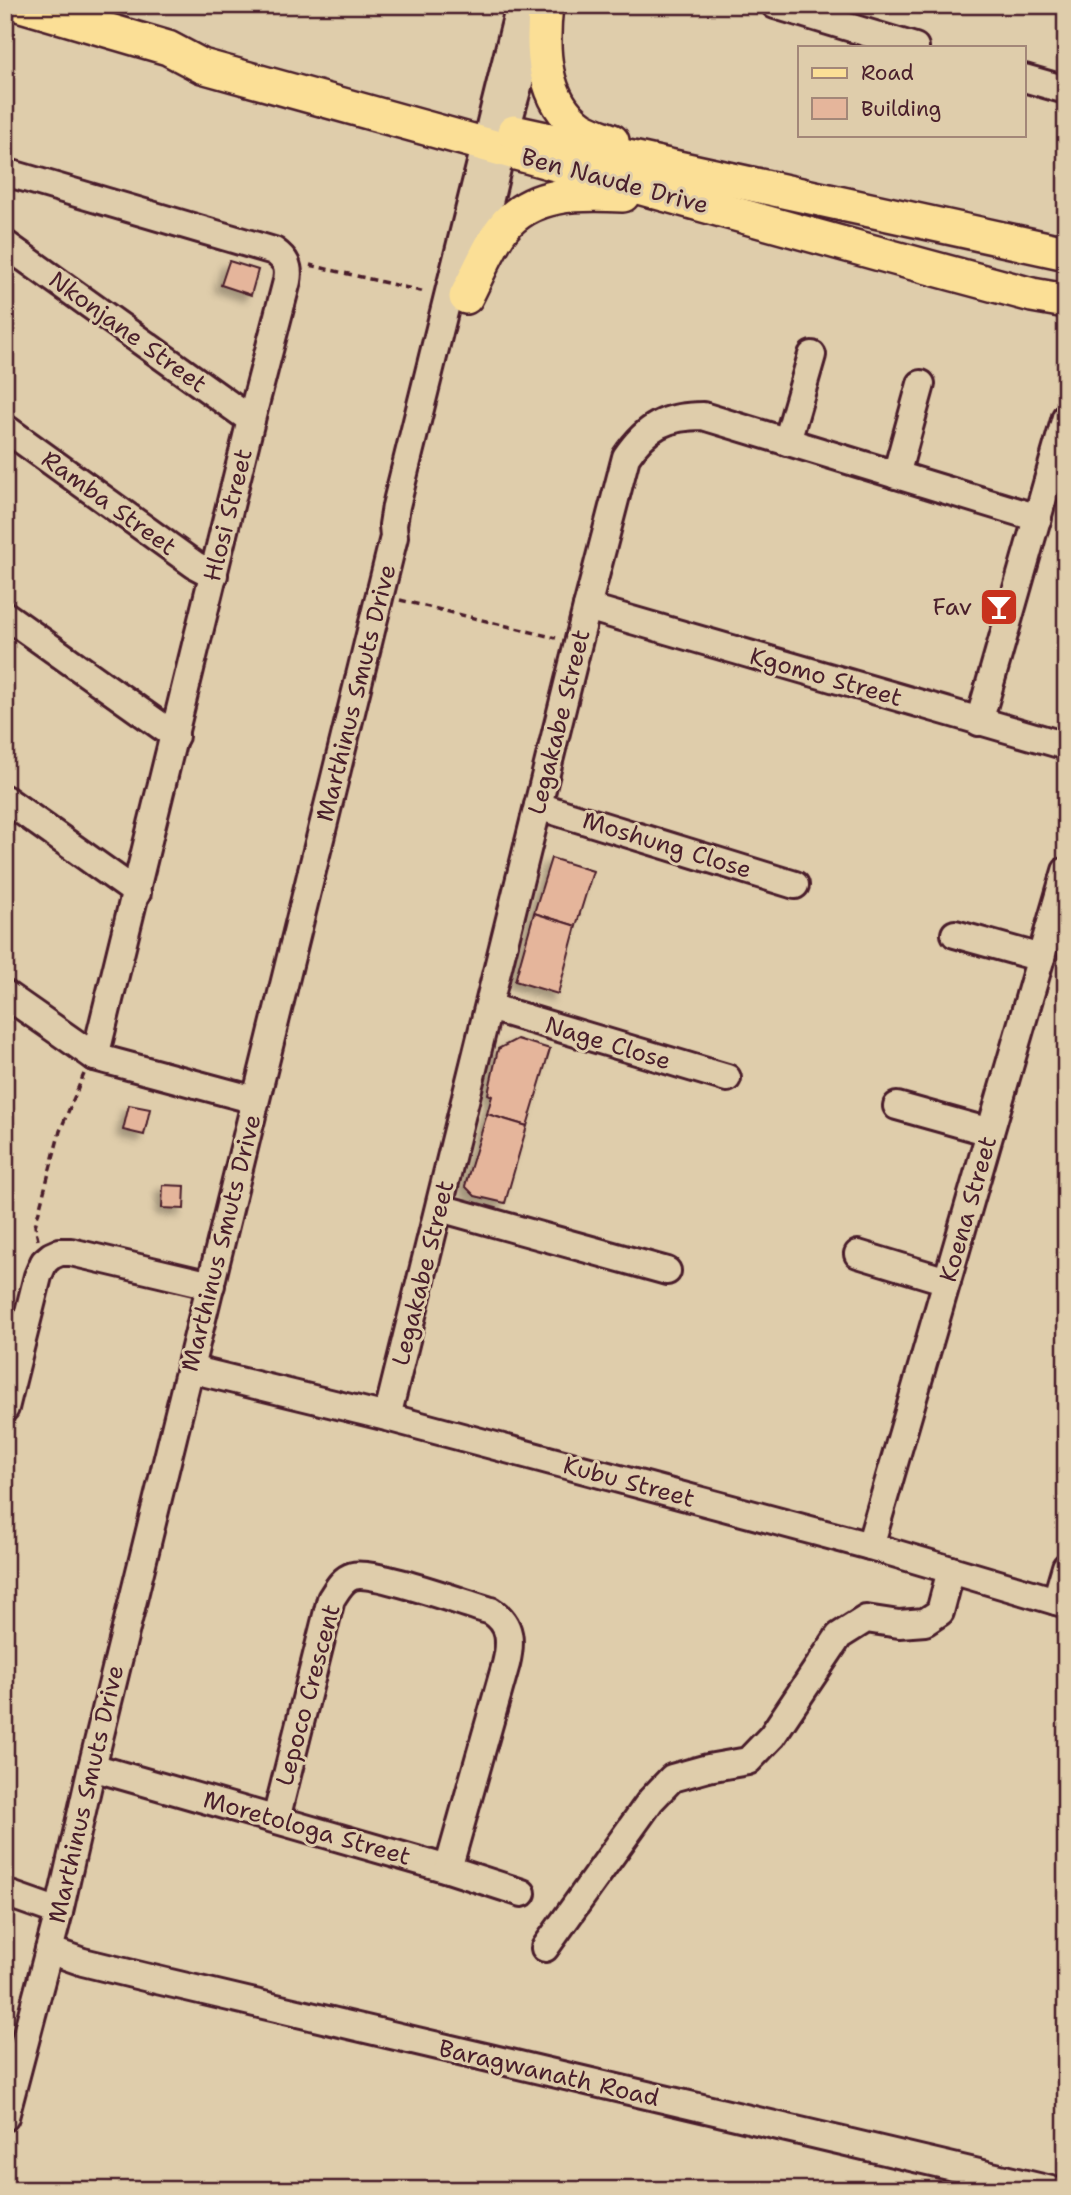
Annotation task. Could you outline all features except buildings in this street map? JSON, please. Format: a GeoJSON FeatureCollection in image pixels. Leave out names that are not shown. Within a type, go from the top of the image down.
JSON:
{"type":"FeatureCollection","features":[{"type":"Feature","properties":{"kind":"main road","name":"Ben Naude Drive"},"geometry":{"type":"LineString","coordinates":[[21,5],[168,48],[197,49],[495,138],[680,182],[1066,253]]}},
{"type":"Feature","properties":{"kind":"main road"},"geometry":{"type":"LineString","coordinates":[[546,5],[543,32],[545,65],[552,93],[564,111],[580,127],[680,182]]}},
{"type":"Feature","properties":{"kind":"main road","name":"Ben Naude Drive"},"geometry":{"type":"LineString","coordinates":[[680,182],[891,257],[1032,295],[1066,301]]}},
{"type":"Feature","properties":{"kind":"main road"},"geometry":{"type":"LineString","coordinates":[[457,297],[502,229],[517,214],[539,201],[566,194],[589,194],[680,182]]}},
{"type":"Feature","properties":{"kind":"street","name":"Marthinus Smuts Drive"},"geometry":{"type":"LineString","coordinates":[[5,2117],[59,1912],[92,1767],[379,594],[394,537],[402,529],[495,138],[520,5]]}},
{"type":"Feature","properties":{"kind":"street"},"geometry":{"type":"LineString","coordinates":[[495,138],[540,5]]}},
{"type":"Feature","properties":{"kind":"street"},"geometry":{"type":"LineString","coordinates":[[775,5],[912,46]]}},
{"type":"Feature","properties":{"kind":"street"},"geometry":{"type":"LineString","coordinates":[[1026,79],[1066,90]]}},
{"type":"Feature","properties":{"kind":"street"},"geometry":{"type":"LineString","coordinates":[[5,172],[274,251],[287,264]]}},
{"type":"Feature","properties":{"kind":"street","name":"Nkonjane Street"},"geometry":{"type":"LineString","coordinates":[[5,244],[251,420]]}},
{"type":"Feature","properties":{"kind":"street","name":"Hlosi Street"},"geometry":{"type":"LineString","coordinates":[[94,1056],[137,893],[289,273],[287,264]]}},
{"type":"Feature","properties":{"kind":"street"},"geometry":{"type":"LineString","coordinates":[[787,442],[812,355]]}},
{"type":"Feature","properties":{"kind":"street"},"geometry":{"type":"LineString","coordinates":[[896,475],[921,384]]}},
{"type":"Feature","properties":{"kind":"street","name":"Legakabe Street"},"geometry":{"type":"LineString","coordinates":[[387,1417],[587,607],[626,457],[637,441],[667,420],[703,416],[1038,518]]}},
{"type":"Feature","properties":{"kind":"street"},"geometry":{"type":"LineString","coordinates":[[979,722],[1066,417]]}},
{"type":"Feature","properties":{"kind":"street","name":"Ramba Street"},"geometry":{"type":"LineString","coordinates":[[5,428],[172,550],[214,575]]}},
{"type":"Feature","properties":{"kind":"street","name":"Kgomo Street"},"geometry":{"type":"LineString","coordinates":[[587,607],[1066,746]]}},
{"type":"Feature","properties":{"kind":"street"},"geometry":{"type":"LineString","coordinates":[[5,615],[175,736]]}},
{"type":"Feature","properties":{"kind":"street"},"geometry":{"type":"LineString","coordinates":[[5,799],[137,893]]}},
{"type":"Feature","properties":{"kind":"street","name":"Moshung Close"},"geometry":{"type":"LineString","coordinates":[[538,806],[795,884]]}},
{"type":"Feature","properties":{"kind":"street","name":"Koena Street"},"geometry":{"type":"LineString","coordinates":[[870,1546],[1066,871]]}},
{"type":"Feature","properties":{"kind":"street"},"geometry":{"type":"LineString","coordinates":[[955,934],[1041,958]]}},
{"type":"Feature","properties":{"kind":"street"},"geometry":{"type":"LineString","coordinates":[[5,994],[94,1056],[255,1100]]}},
{"type":"Feature","properties":{"kind":"street","name":"Nage Close"},"geometry":{"type":"LineString","coordinates":[[489,1007],[727,1078]]}},
{"type":"Feature","properties":{"kind":"street"},"geometry":{"type":"LineString","coordinates":[[897,1105],[990,1132]]}},
{"type":"Feature","properties":{"kind":"street"},"geometry":{"type":"LineString","coordinates":[[440,1208],[667,1271]]}},
{"type":"Feature","properties":{"kind":"street"},"geometry":{"type":"LineString","coordinates":[[5,1408],[38,1276],[44,1262],[60,1252],[71,1252],[211,1285]]}},
{"type":"Feature","properties":{"kind":"street"},"geometry":{"type":"LineString","coordinates":[[858,1254],[947,1281]]}},
{"type":"Feature","properties":{"kind":"street","name":"Kubu Street"},"geometry":{"type":"LineString","coordinates":[[190,1369],[387,1417],[870,1546],[1061,1602]]}},
{"type":"Feature","properties":{"kind":"street"},"geometry":{"type":"LineString","coordinates":[[1061,1602],[1066,1567]]}},
{"type":"Feature","properties":{"kind":"street"},"geometry":{"type":"LineString","coordinates":[[545,1948],[651,1800],[672,1778],[748,1761],[772,1735],[838,1636],[866,1619],[899,1624],[925,1622],[940,1612],[951,1570]]}},
{"type":"Feature","properties":{"kind":"street","name":"Lepoco Crescent"},"geometry":{"type":"LineString","coordinates":[[276,1819],[331,1599],[345,1580],[352,1576],[374,1575],[491,1611],[503,1620],[508,1631],[510,1641],[506,1664],[448,1869]]}},
{"type":"Feature","properties":{"kind":"street","name":"Moretologa Street"},"geometry":{"type":"LineString","coordinates":[[92,1767],[448,1869],[522,1893]]}},
{"type":"Feature","properties":{"kind":"street"},"geometry":{"type":"LineString","coordinates":[[5,1892],[59,1912]]}},
{"type":"Feature","properties":{"kind":"street","name":"Baragwanath Road"},"geometry":{"type":"LineString","coordinates":[[49,1950],[83,1962],[180,1986],[1051,2190]]}},
{"type":"Feature","properties":{"kind":"path"},"geometry":{"type":"LineString","coordinates":[[287,264],[301,262],[457,297]]}},
{"type":"Feature","properties":{"kind":"path"},"geometry":{"type":"LineString","coordinates":[[379,594],[578,643]]}},
{"type":"Feature","properties":{"kind":"path"},"geometry":{"type":"LineString","coordinates":[[44,1262],[35,1226],[60,1131],[94,1056]]}},
{"type":"Feature","properties":{"kind":"place","name":"Fav"},"geometry":{"type":"Point","coordinates":[999,607]}}]}
